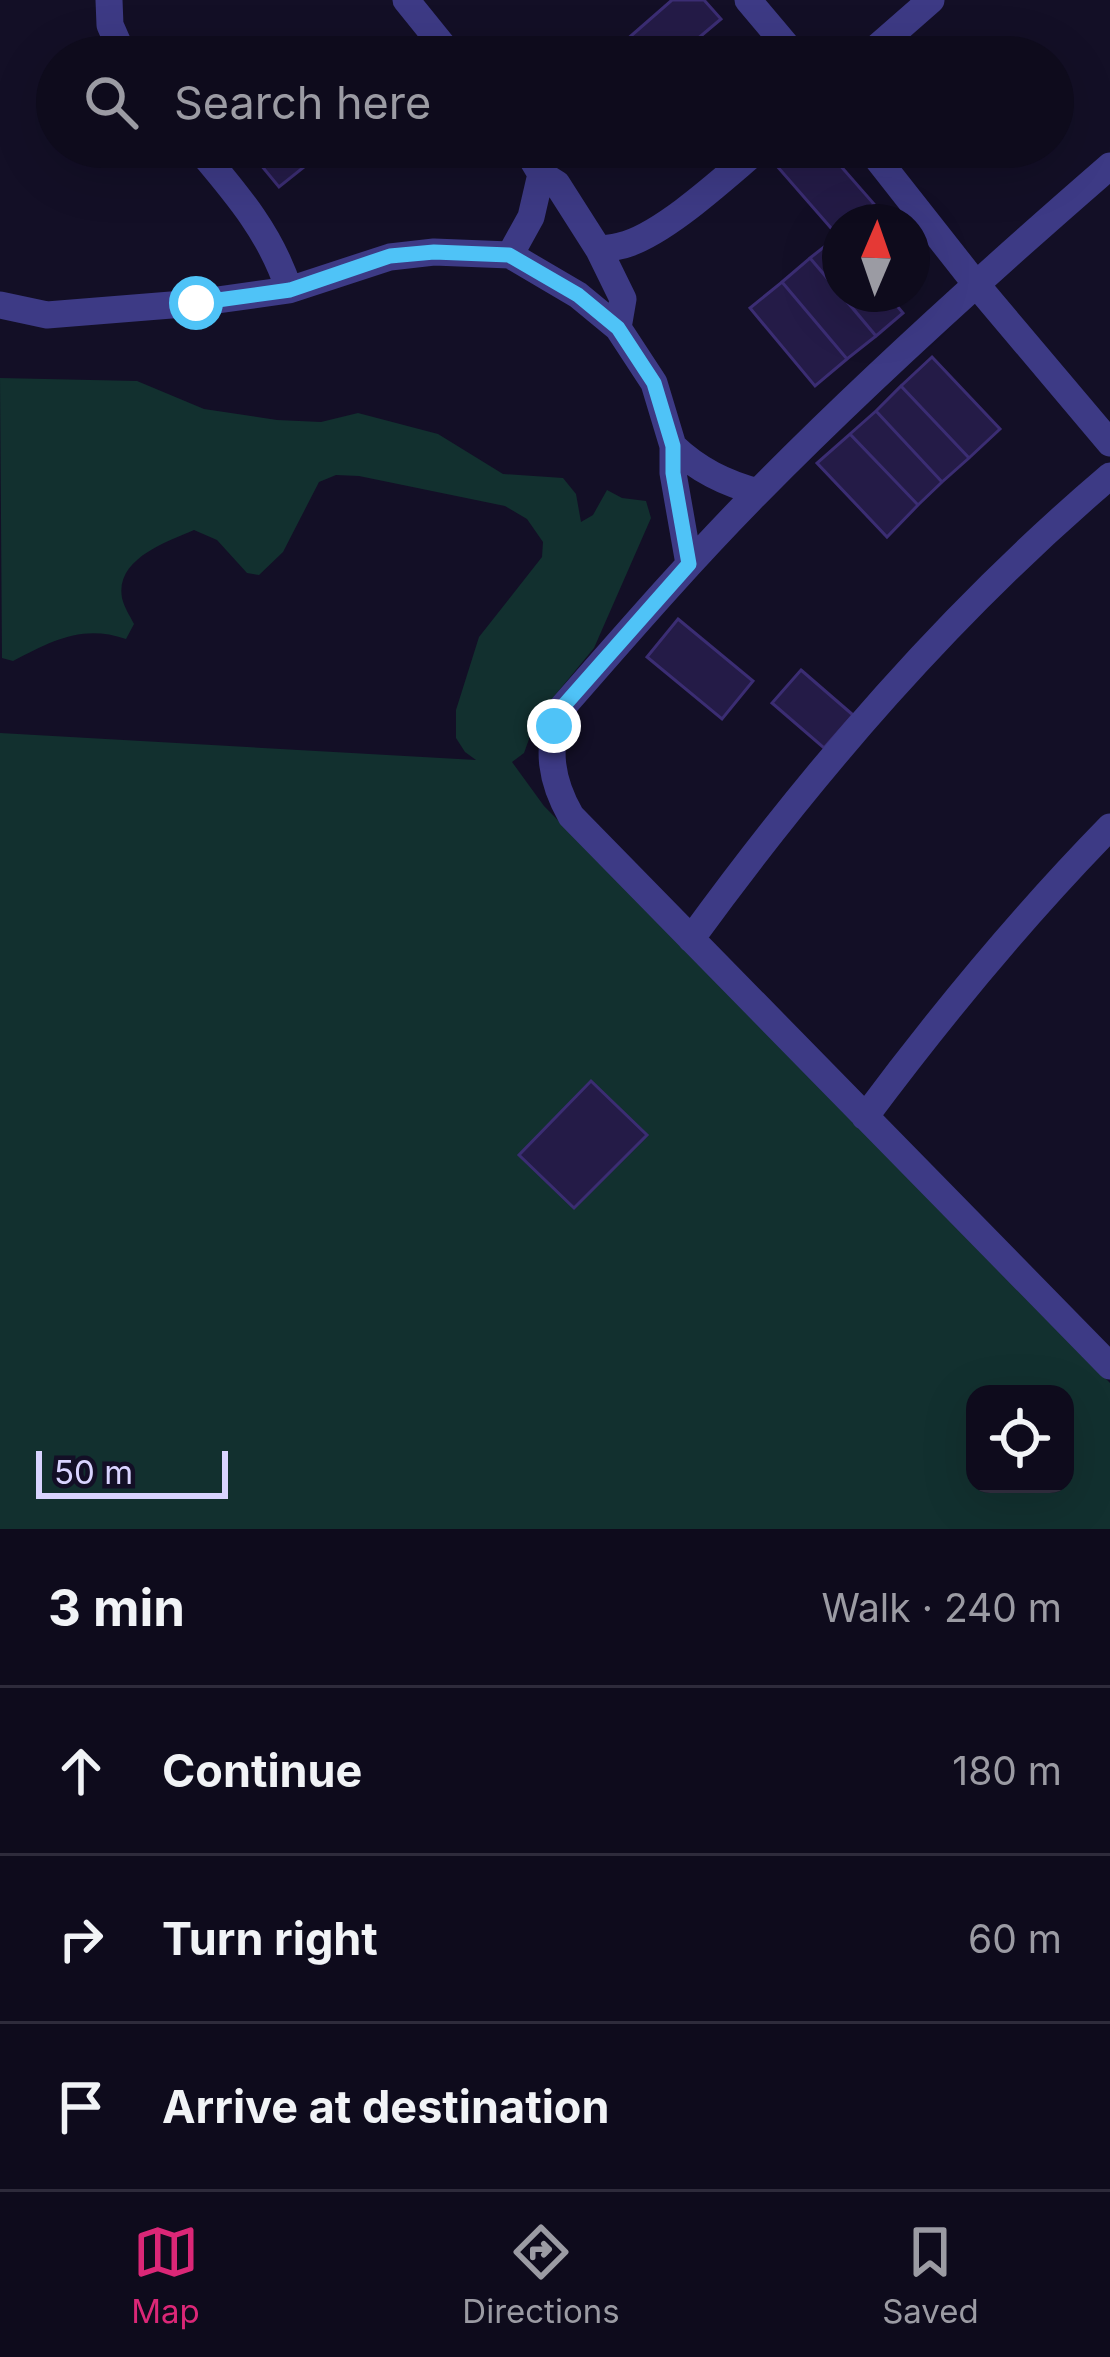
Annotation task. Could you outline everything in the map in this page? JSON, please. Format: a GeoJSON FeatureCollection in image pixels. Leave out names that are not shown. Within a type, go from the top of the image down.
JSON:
{"type":"FeatureCollection","features":[{"type":"Feature","properties":{"kind":"street"},"geometry":{"type":"LineString","coordinates":[[109,0],[115,36]]}},
{"type":"Feature","properties":{"kind":"street"},"geometry":{"type":"LineString","coordinates":[[406,0],[435,36]]}},
{"type":"Feature","properties":{"kind":"street"},"geometry":{"type":"LineString","coordinates":[[748,0],[778,36]]}},
{"type":"Feature","properties":{"kind":"street"},"geometry":{"type":"LineString","coordinates":[[890,36],[931,0]]}},
{"type":"Feature","properties":{"kind":"street"},"geometry":{"type":"LineString","coordinates":[[1110,166],[975,284],[689,564],[560,710],[550,759],[571,816],[1110,1366]]}},
{"type":"Feature","properties":{"kind":"street"},"geometry":{"type":"LineString","coordinates":[[214,168],[262,228],[290,290]]}},
{"type":"Feature","properties":{"kind":"street"},"geometry":{"type":"LineString","coordinates":[[537,168],[557,184],[599,250],[623,299],[618,328]]}},
{"type":"Feature","properties":{"kind":"street"},"geometry":{"type":"LineString","coordinates":[[599,250],[652,232],[736,168]]}},
{"type":"Feature","properties":{"kind":"street"},"geometry":{"type":"LineString","coordinates":[[884,168],[1110,443]]}},
{"type":"Feature","properties":{"kind":"street"},"geometry":{"type":"LineString","coordinates":[[509,255],[531,217],[541,174]]}},
{"type":"Feature","properties":{"kind":"street"},"geometry":{"type":"LineString","coordinates":[[0,305],[47,315],[196,303],[290,290],[390,256],[434,252],[509,255],[578,295],[618,328],[654,383],[673,446],[673,473],[689,564]]}},
{"type":"Feature","properties":{"kind":"street"},"geometry":{"type":"LineString","coordinates":[[673,446],[721,480],[758,492]]}},
{"type":"Feature","properties":{"kind":"street"},"geometry":{"type":"LineString","coordinates":[[691,939],[802,793],[892,688],[991,584],[1110,476]]}},
{"type":"Feature","properties":{"kind":"street"},"geometry":{"type":"LineString","coordinates":[[865,1117],[970,982],[1110,827]]}},
{"type":"Feature","properties":{"kind":"green space"},"geometry":{"type":"Polygon","coordinates":[[[0,378],[137,381],[204,409],[277,420],[321,422],[358,413],[438,434],[503,474],[563,478],[576,494],[581,522],[593,515],[607,490],[622,498],[646,501],[651,518],[594,648],[537,717],[524,753],[512,762],[544,806],[1110,1383],[1110,1529],[0,1529],[0,733],[476,760],[456,738],[456,710],[479,637],[542,557],[543,542],[527,519],[505,506],[336,475],[319,482],[283,552],[259,575],[247,573],[217,540],[194,530],[145,554],[126,573],[122,598],[134,624],[126,639],[81,634],[13,661],[2,658],[0,378]]]}},
{"type":"Feature","properties":{"kind":"building"},"geometry":{"type":"Polygon","coordinates":[[[672,0],[704,0],[721,19],[701,36],[631,36],[672,0]]]}},
{"type":"Feature","properties":{"kind":"building"},"geometry":{"type":"Polygon","coordinates":[[[263,168],[303,168],[279,187],[263,168]]]}},
{"type":"Feature","properties":{"kind":"building"},"geometry":{"type":"Polygon","coordinates":[[[779,168],[842,168],[874,204],[822,204],[822,218],[779,168]]]}},
{"type":"Feature","properties":{"kind":"building"},"geometry":{"type":"Polygon","coordinates":[[[822,249],[822,272],[810,258],[822,249]]]}},
{"type":"Feature","properties":{"kind":"building"},"geometry":{"type":"Polygon","coordinates":[[[810,258],[822,272],[822,312],[856,312],[876,336],[847,359],[782,282],[810,258]]]}},
{"type":"Feature","properties":{"kind":"building"},"geometry":{"type":"Polygon","coordinates":[[[782,282],[847,359],[815,386],[750,308],[782,282]]]}},
{"type":"Feature","properties":{"kind":"building"},"geometry":{"type":"Polygon","coordinates":[[[856,312],[902,312],[903,313],[876,336],[856,312]]]}},
{"type":"Feature","properties":{"kind":"building"},"geometry":{"type":"Polygon","coordinates":[[[932,357],[1000,429],[969,458],[901,386],[932,357]]]}},
{"type":"Feature","properties":{"kind":"building"},"geometry":{"type":"Polygon","coordinates":[[[901,386],[969,458],[942,482],[876,411],[901,386]]]}},
{"type":"Feature","properties":{"kind":"building"},"geometry":{"type":"Polygon","coordinates":[[[876,411],[942,482],[918,505],[850,434],[876,411]]]}},
{"type":"Feature","properties":{"kind":"building"},"geometry":{"type":"Polygon","coordinates":[[[850,434],[918,505],[887,537],[817,463],[850,434]]]}},
{"type":"Feature","properties":{"kind":"building"},"geometry":{"type":"Polygon","coordinates":[[[678,619],[753,681],[722,719],[647,657],[678,619]]]}},
{"type":"Feature","properties":{"kind":"building"},"geometry":{"type":"Polygon","coordinates":[[[801,670],[853,715],[824,748],[772,703],[801,670]]]}},
{"type":"Feature","properties":{"kind":"building"},"geometry":{"type":"Polygon","coordinates":[[[591,1081],[647,1135],[574,1208],[519,1155],[591,1081]]]}},
{"type":"Feature","properties":{"kind":"route"},"geometry":{"type":"LineString","coordinates":[[196,303],[290,290],[390,256],[434,252],[509,255],[578,295],[618,328],[654,383],[665,415],[689,564],[560,710],[554,726]]}}]}
